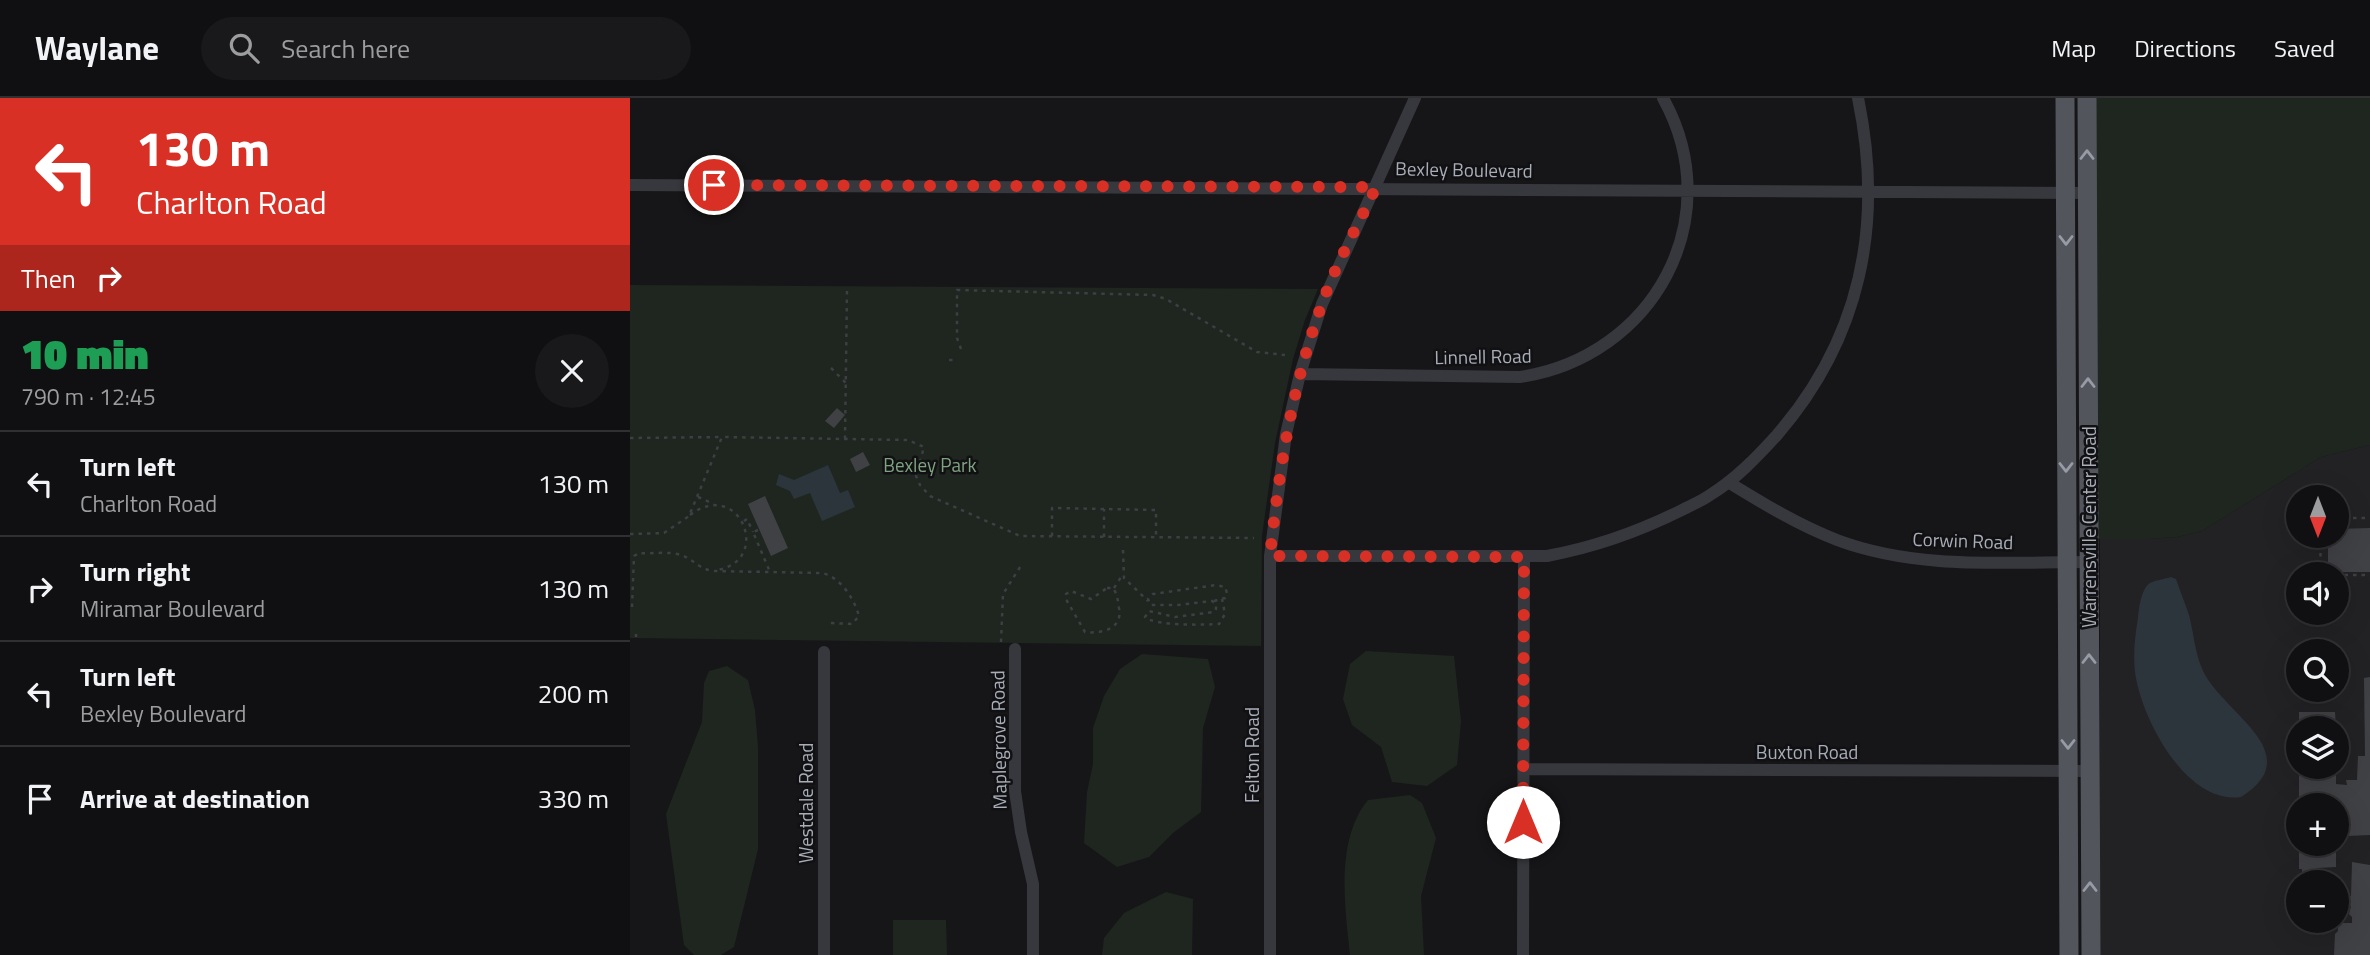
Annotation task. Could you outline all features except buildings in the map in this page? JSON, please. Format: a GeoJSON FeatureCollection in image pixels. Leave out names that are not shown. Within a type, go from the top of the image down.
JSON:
{"type":"FeatureCollection","features":[{"type":"Feature","properties":{"kind":"main road","name":"Warrensville Center Road"},"geometry":{"type":"LineString","coordinates":[[2065,98],[2069,955]]}},
{"type":"Feature","properties":{"kind":"main road","name":"Warrensville Center Road"},"geometry":{"type":"LineString","coordinates":[[2087,98],[2091,955]]}},
{"type":"Feature","properties":{"kind":"street","name":"Felton Road"},"geometry":{"type":"LineString","coordinates":[[1270,955],[1270,556],[1284,447],[1300,374],[1322,304],[1415,98]]}},
{"type":"Feature","properties":{"kind":"street","name":"Linnell Road"},"geometry":{"type":"LineString","coordinates":[[1300,374],[1520,377],[1544,373],[1587,357],[1608,344],[1641,314],[1664,280],[1681,241],[1689,192],[1682,143],[1663,98]]}},
{"type":"Feature","properties":{"kind":"street"},"geometry":{"type":"LineString","coordinates":[[1270,556],[1547,555],[1608,543],[1664,520],[1709,496],[1728,482],[1758,456],[1786,424],[1829,362],[1850,314],[1864,243],[1868,191],[1865,135],[1858,98]]}},
{"type":"Feature","properties":{"kind":"street","name":"Bexley Boulevard"},"geometry":{"type":"LineString","coordinates":[[630,185],[2087,193]]}},
{"type":"Feature","properties":{"kind":"street","name":"Corwin Road"},"geometry":{"type":"LineString","coordinates":[[1728,482],[1802,526],[1866,550],[1936,561],[2088,562]]}},
{"type":"Feature","properties":{"kind":"street"},"geometry":{"type":"LineString","coordinates":[[1523,955],[1524,557]]}},
{"type":"Feature","properties":{"kind":"street","name":"Maplegrove Road"},"geometry":{"type":"LineString","coordinates":[[1015,649],[1015,790],[1033,884],[1033,955]]}},
{"type":"Feature","properties":{"kind":"street","name":"Westdale Road"},"geometry":{"type":"LineString","coordinates":[[824,652],[824,955]]}},
{"type":"Feature","properties":{"kind":"street","name":"Buxton Road"},"geometry":{"type":"LineString","coordinates":[[1523,769],[2090,771]]}},
{"type":"Feature","properties":{"kind":"path"},"geometry":{"type":"LineString","coordinates":[[845,439],[847,289]]}},
{"type":"Feature","properties":{"kind":"path"},"geometry":{"type":"LineString","coordinates":[[961,349],[957,338],[957,290],[1104,292],[1158,296],[1257,352],[1285,355]]}},
{"type":"Feature","properties":{"kind":"path"},"geometry":{"type":"LineString","coordinates":[[846,359],[853,359]]}},
{"type":"Feature","properties":{"kind":"path"},"geometry":{"type":"LineString","coordinates":[[949,360],[957,360]]}},
{"type":"Feature","properties":{"kind":"path"},"geometry":{"type":"LineString","coordinates":[[831,368],[846,383]]}},
{"type":"Feature","properties":{"kind":"path"},"geometry":{"type":"LineString","coordinates":[[630,438],[908,440],[923,447],[916,476],[929,496],[1020,536],[1254,538]]}},
{"type":"Feature","properties":{"kind":"path"},"geometry":{"type":"LineString","coordinates":[[689,516],[722,438]]}},
{"type":"Feature","properties":{"kind":"path"},"geometry":{"type":"LineString","coordinates":[[698,497],[731,509],[743,521],[746,542],[741,556],[728,568],[707,570]]}},
{"type":"Feature","properties":{"kind":"path"},"geometry":{"type":"LineString","coordinates":[[630,534],[664,533],[698,510],[714,504]]}},
{"type":"Feature","properties":{"kind":"path"},"geometry":{"type":"LineString","coordinates":[[1052,536],[1052,508],[1156,510],[1156,537]]}},
{"type":"Feature","properties":{"kind":"path"},"geometry":{"type":"LineString","coordinates":[[1104,509],[1104,537]]}},
{"type":"Feature","properties":{"kind":"path"},"geometry":{"type":"LineString","coordinates":[[2349,518],[2370,518]]}},
{"type":"Feature","properties":{"kind":"path"},"geometry":{"type":"LineString","coordinates":[[743,521],[747,519],[770,572]]}},
{"type":"Feature","properties":{"kind":"path"},"geometry":{"type":"LineString","coordinates":[[753,532],[758,530]]}},
{"type":"Feature","properties":{"kind":"path"},"geometry":{"type":"LineString","coordinates":[[1123,550],[1123,574],[1127,583],[1151,605],[1214,601],[1227,595],[1227,589],[1221,585],[1153,594],[1148,601]]}},
{"type":"Feature","properties":{"kind":"path"},"geometry":{"type":"LineString","coordinates":[[632,607],[633,559],[637,554],[678,554],[707,570],[822,573],[838,580],[858,611],[859,618],[852,624],[830,623]]}},
{"type":"Feature","properties":{"kind":"path"},"geometry":{"type":"LineString","coordinates":[[1001,642],[1003,594],[1022,564]]}},
{"type":"Feature","properties":{"kind":"path"},"geometry":{"type":"LineString","coordinates":[[1114,588],[1107,589],[1091,600],[1071,591],[1066,594],[1085,632],[1104,631],[1118,624],[1120,614],[1114,588],[1123,574]]}},
{"type":"Feature","properties":{"kind":"path"},"geometry":{"type":"LineString","coordinates":[[2349,575],[2370,575]]}},
{"type":"Feature","properties":{"kind":"path"},"geometry":{"type":"LineString","coordinates":[[1214,601],[1217,608],[1213,612],[1175,617],[1149,611],[1145,617],[1150,622],[1160,623],[1219,624],[1225,614],[1222,599]]}},
{"type":"Feature","properties":{"kind":"shaded area"},"geometry":{"type":"Polygon","coordinates":[[[2370,445],[2370,955],[2091,955],[2100,825],[2100,539],[2177,537],[2202,531],[2321,457],[2370,445]]]}},
{"type":"Feature","properties":{"kind":"shaded area"},"geometry":{"type":"Polygon","coordinates":[[[828,465],[840,493],[848,490],[855,507],[822,521],[810,493],[794,499],[790,491],[776,485],[779,474],[794,480],[828,465]]]}},
{"type":"Feature","properties":{"kind":"shaded area"},"geometry":{"type":"Polygon","coordinates":[[[2171,577],[2176,579],[2187,610],[2204,673],[2214,688],[2256,734],[2265,750],[2267,765],[2260,781],[2241,797],[2221,796],[2202,787],[2185,773],[2157,734],[2139,691],[2134,651],[2141,599],[2150,583],[2171,577]]]}},
{"type":"Feature","properties":{"kind":"green space"},"geometry":{"type":"Polygon","coordinates":[[[2087,98],[2370,98],[2370,445],[2321,457],[2202,531],[2177,537],[2088,539],[2087,98]]]}},
{"type":"Feature","properties":{"kind":"green space","name":"Bexley Park"},"geometry":{"type":"Polygon","coordinates":[[[630,285],[1318,289],[1293,359],[1275,443],[1262,536],[1261,646],[630,638],[630,285]]]}},
{"type":"Feature","properties":{"kind":"green space"},"geometry":{"type":"Polygon","coordinates":[[[1366,651],[1454,656],[1461,721],[1457,765],[1427,786],[1392,782],[1381,747],[1352,725],[1343,699],[1350,664],[1366,651]]]}},
{"type":"Feature","properties":{"kind":"green space"},"geometry":{"type":"Polygon","coordinates":[[[1142,654],[1208,659],[1215,687],[1203,728],[1201,812],[1173,833],[1149,857],[1117,867],[1084,843],[1087,792],[1093,764],[1093,728],[1104,696],[1120,669],[1142,654]]]}},
{"type":"Feature","properties":{"kind":"green space"},"geometry":{"type":"Polygon","coordinates":[[[727,666],[748,680],[755,710],[758,747],[758,849],[734,947],[721,955],[694,955],[684,945],[666,814],[702,722],[704,683],[709,671],[727,666]]]}},
{"type":"Feature","properties":{"kind":"green space"},"geometry":{"type":"Polygon","coordinates":[[[1410,795],[1422,803],[1436,838],[1421,896],[1424,955],[1350,955],[1345,874],[1351,834],[1368,800],[1410,795]]]}},
{"type":"Feature","properties":{"kind":"green space"},"geometry":{"type":"Polygon","coordinates":[[[1166,892],[1193,899],[1192,955],[1102,955],[1104,938],[1124,913],[1166,892]]]}},
{"type":"Feature","properties":{"kind":"green space"},"geometry":{"type":"Polygon","coordinates":[[[893,920],[946,920],[947,955],[893,955],[893,920]]]}},
{"type":"Feature","properties":{"kind":"route"},"geometry":{"type":"LineString","coordinates":[[714,185],[1376,187],[1322,304],[1300,374],[1286,434],[1270,556],[1524,557],[1523,822]]}}]}
